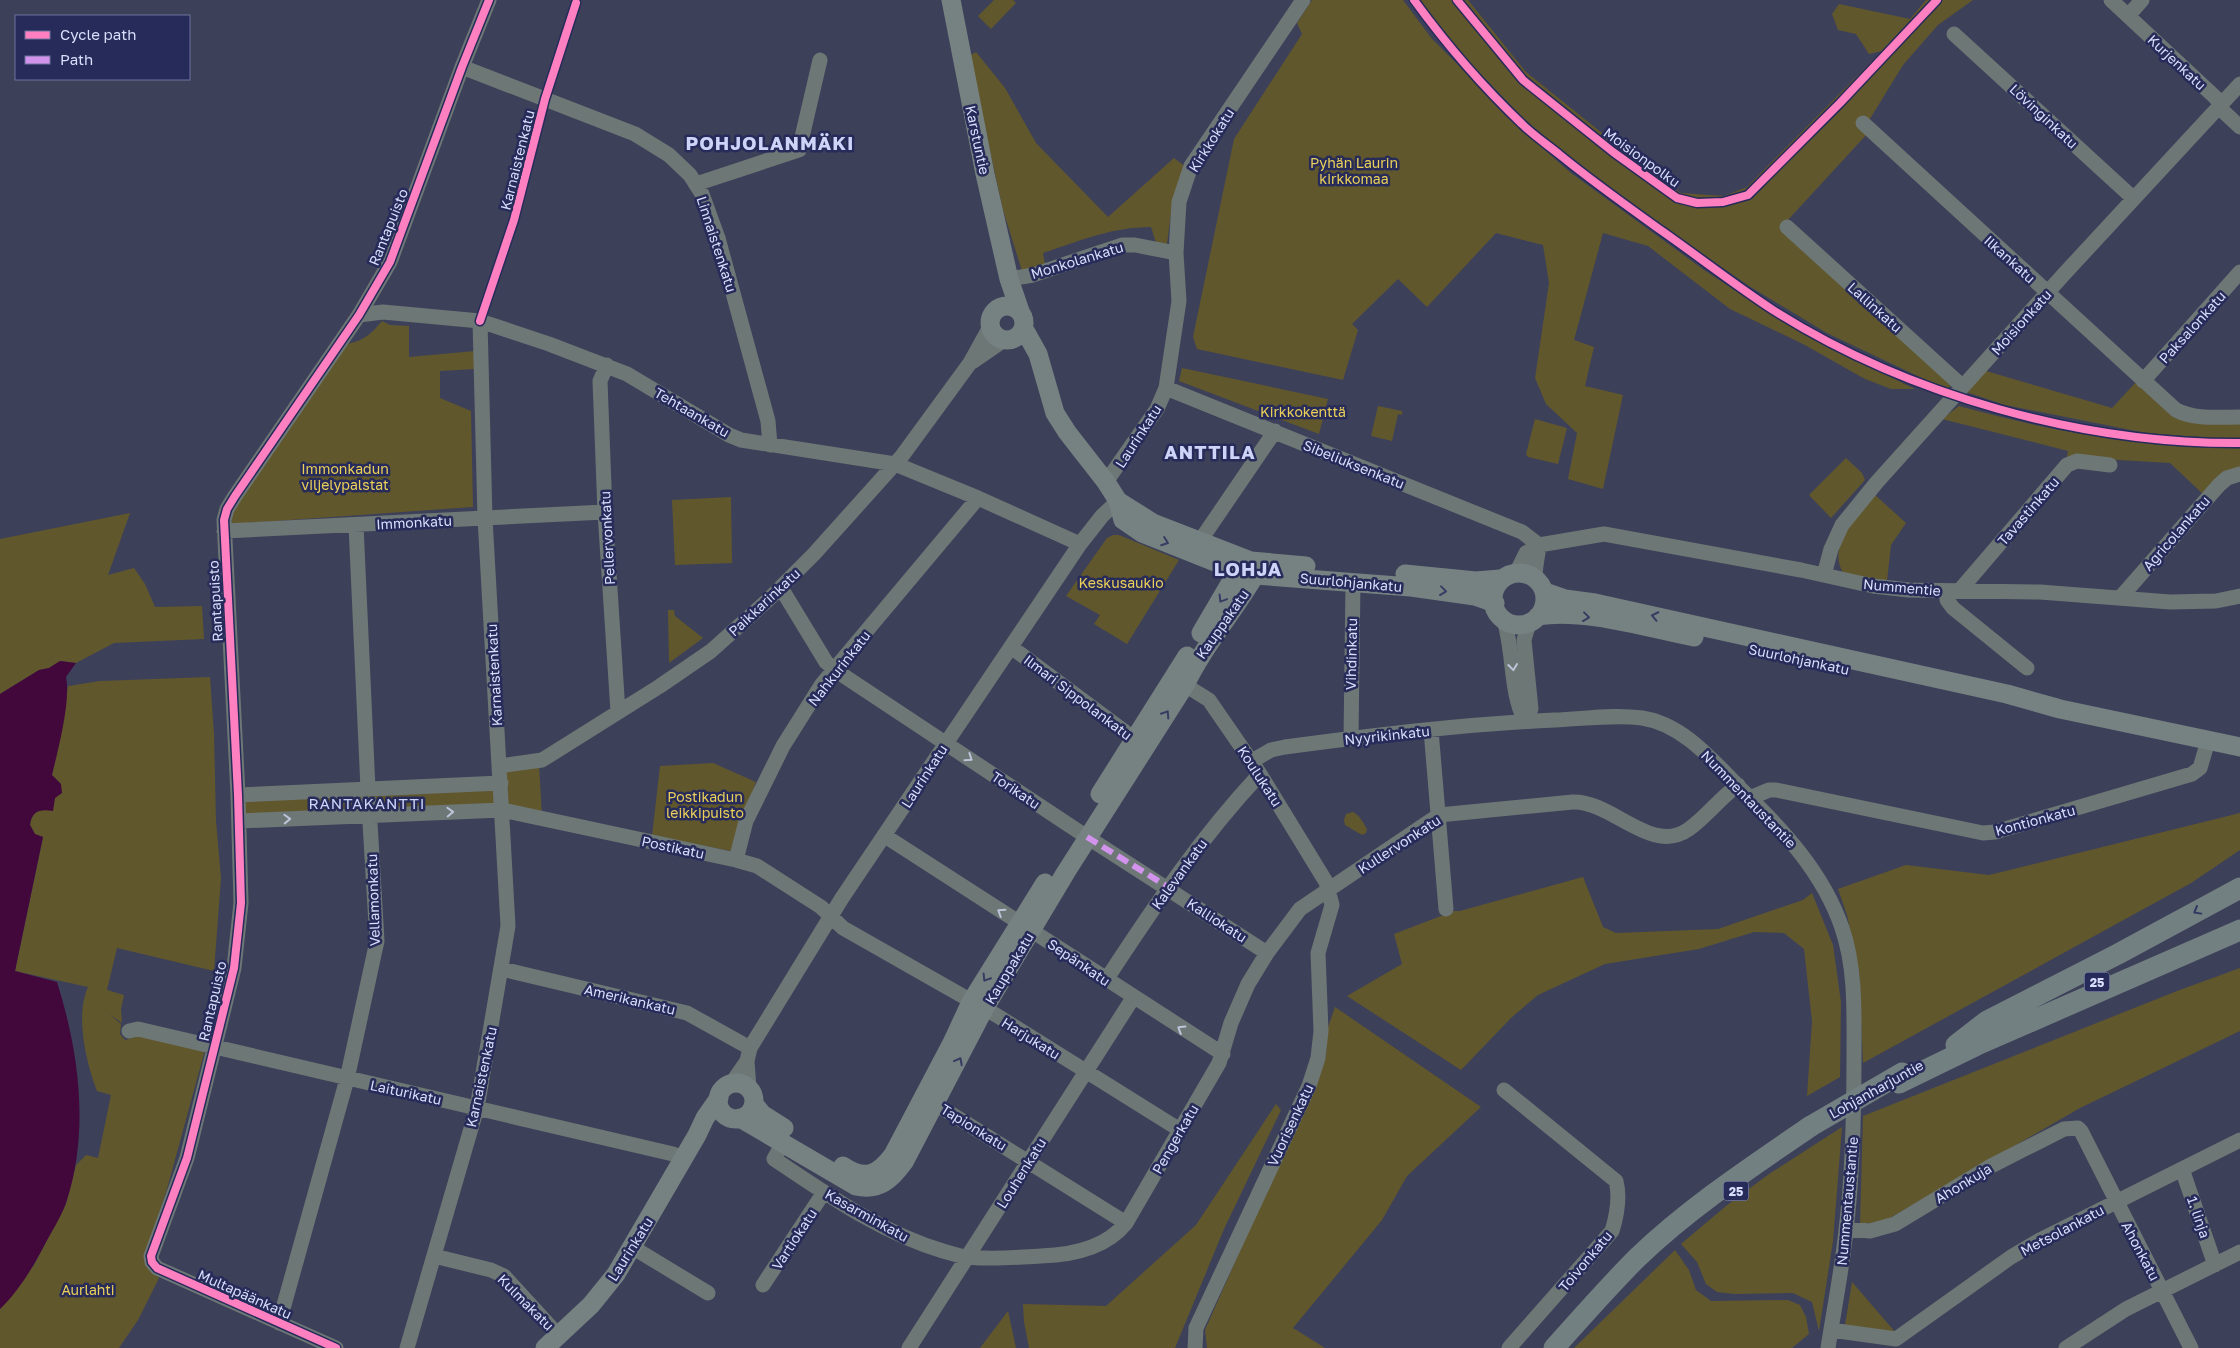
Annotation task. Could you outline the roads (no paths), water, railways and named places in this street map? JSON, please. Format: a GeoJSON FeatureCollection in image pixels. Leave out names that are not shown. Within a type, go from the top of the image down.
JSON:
{"type":"FeatureCollection","features":[{"type":"Feature","properties":{"kind":"highway"},"geometry":{"type":"LineString","coordinates":[[1954,1047],[1987,1021],[2118,954],[2240,888]]}},
{"type":"Feature","properties":{"kind":"highway","name":"Lohjanharjuntie"},"geometry":{"type":"LineString","coordinates":[[1558,1343],[1637,1258],[1747,1170],[1954,1047],[2240,917]]}},
{"type":"Feature","properties":{"kind":"highway","name":"Lohjanharjuntie"},"geometry":{"type":"LineString","coordinates":[[1900,1078],[2240,930]]}},
{"type":"Feature","properties":{"kind":"highway"},"geometry":{"type":"LineString","coordinates":[[2157,967],[2240,944]]}},
{"type":"Feature","properties":{"kind":"main road","name":"Karstuntie"},"geometry":{"type":"LineString","coordinates":[[951,0],[983,164],[1009,279],[1010,329],[1026,359],[1042,372],[1059,419],[1066,432],[1106,482],[1118,501]]}},
{"type":"Feature","properties":{"kind":"main road"},"geometry":{"type":"LineString","coordinates":[[1009,279],[997,309],[1011,306],[1010,329]]}},
{"type":"Feature","properties":{"kind":"main road","name":"Suurlohjankatu"},"geometry":{"type":"LineString","coordinates":[[1118,501],[1152,523],[1200,541],[1248,569],[1476,581],[1508,576]]}},
{"type":"Feature","properties":{"kind":"main road","name":"Suurlohjankatu"},"geometry":{"type":"LineString","coordinates":[[1118,501],[1123,520],[1142,533],[1248,569],[1464,594],[1495,603]]}},
{"type":"Feature","properties":{"kind":"main road","name":"Kauppakatu"},"geometry":{"type":"LineString","coordinates":[[734,1117],[783,1143],[846,1182],[866,1188],[880,1186],[893,1177],[904,1162],[929,1100],[978,1006],[1082,834],[1179,681],[1245,592],[1248,569]]}},
{"type":"Feature","properties":{"kind":"main road"},"geometry":{"type":"LineString","coordinates":[[1526,574],[1540,585],[1544,604],[1533,619],[1515,625],[1504,620],[1497,611],[1495,603],[1508,576],[1526,574]]}},
{"type":"Feature","properties":{"kind":"main road","name":"Suurlohjankatu"},"geometry":{"type":"LineString","coordinates":[[1540,585],[1565,598],[1807,649],[2007,694],[2060,709],[2240,747]]}},
{"type":"Feature","properties":{"kind":"main road","name":"Suurlohjankatu"},"geometry":{"type":"LineString","coordinates":[[1533,619],[1553,613],[1591,617],[1786,655],[2006,703],[2060,709]]}},
{"type":"Feature","properties":{"kind":"main road"},"geometry":{"type":"LineString","coordinates":[[723,1089],[744,1092],[749,1113],[734,1117],[720,1108],[719,1098],[723,1089]]}},
{"type":"Feature","properties":{"kind":"main road","name":"Kauppakatu"},"geometry":{"type":"LineString","coordinates":[[744,1092],[762,1114],[849,1171],[864,1175],[884,1167],[929,1100]]}},
{"type":"Feature","properties":{"kind":"main road","name":"Laurinkatu"},"geometry":{"type":"LineString","coordinates":[[552,1342],[598,1298],[632,1247],[683,1160],[705,1118],[719,1098]]}},
{"type":"Feature","properties":{"kind":"main road","name":"Laurinkatu"},"geometry":{"type":"LineString","coordinates":[[697,1135],[734,1117]]}},
{"type":"Feature","properties":{"kind":"street","name":"Rantapuisto"},"geometry":{"type":"LineString","coordinates":[[151,1256],[187,1158],[234,968],[241,904],[238,795],[224,530],[225,514],[231,502],[358,315],[390,262],[462,67],[489,0]]}},
{"type":"Feature","properties":{"kind":"street","name":"Kirkkokatu"},"geometry":{"type":"LineString","coordinates":[[1166,388],[1179,301],[1176,253],[1180,202],[1191,166],[1303,0]]}},
{"type":"Feature","properties":{"kind":"street","name":"Kurjenkatu"},"geometry":{"type":"LineString","coordinates":[[2111,0],[2216,98],[2220,106],[2240,127]]}},
{"type":"Feature","properties":{"kind":"street"},"geometry":{"type":"LineString","coordinates":[[2128,16],[2142,0]]}},
{"type":"Feature","properties":{"kind":"street","name":"Lövinginkatu"},"geometry":{"type":"LineString","coordinates":[[1954,34],[2133,198]]}},
{"type":"Feature","properties":{"kind":"street"},"geometry":{"type":"LineString","coordinates":[[696,184],[799,150],[820,60]]}},
{"type":"Feature","properties":{"kind":"street","name":"Linnaistenkatu"},"geometry":{"type":"LineString","coordinates":[[462,67],[635,134],[683,167],[702,194],[718,238],[768,421],[770,445]]}},
{"type":"Feature","properties":{"kind":"street","name":"Moisionkatu"},"geometry":{"type":"LineString","coordinates":[[1824,575],[1831,549],[1842,525],[1962,386],[2133,198],[2240,84]]}},
{"type":"Feature","properties":{"kind":"street","name":"Ilkankatu"},"geometry":{"type":"LineString","coordinates":[[1863,124],[2144,381],[2184,414],[2240,417]]}},
{"type":"Feature","properties":{"kind":"street","name":"Lallinkatu"},"geometry":{"type":"LineString","coordinates":[[1787,227],[1962,386]]}},
{"type":"Feature","properties":{"kind":"street","name":"Monkolankatu"},"geometry":{"type":"LineString","coordinates":[[1009,279],[1033,275],[1122,245],[1135,245],[1176,253]]}},
{"type":"Feature","properties":{"kind":"street","name":"Paksalonkatu"},"geometry":{"type":"LineString","coordinates":[[2144,381],[2240,272]]}},
{"type":"Feature","properties":{"kind":"street","name":"Tehtaankatu"},"geometry":{"type":"LineString","coordinates":[[358,315],[383,312],[480,321],[607,365],[627,374],[729,435],[770,445],[895,464],[978,498],[1080,544]]}},
{"type":"Feature","properties":{"kind":"street","name":"Karnaistenkatu"},"geometry":{"type":"LineString","coordinates":[[408,1348],[476,1108],[508,926],[486,518],[480,321]]}},
{"type":"Feature","properties":{"kind":"street","name":"Paikkarinkatu"},"geometry":{"type":"LineString","coordinates":[[499,766],[542,760],[711,650],[781,588],[814,554],[895,464],[970,363],[1010,329]]}},
{"type":"Feature","properties":{"kind":"street","name":"Pellervonkatu"},"geometry":{"type":"LineString","coordinates":[[607,365],[600,381],[605,512],[618,712]]}},
{"type":"Feature","properties":{"kind":"street","name":"Sibeliuksenkatu"},"geometry":{"type":"LineString","coordinates":[[1166,388],[1522,532],[1539,545]]}},
{"type":"Feature","properties":{"kind":"street","name":"Laurinkatu"},"geometry":{"type":"LineString","coordinates":[[1106,482],[1157,409],[1166,388]]}},
{"type":"Feature","properties":{"kind":"street"},"geometry":{"type":"LineString","coordinates":[[1200,541],[1275,431]]}},
{"type":"Feature","properties":{"kind":"street","name":"Tavastinkatu"},"geometry":{"type":"LineString","coordinates":[[1954,590],[2067,465],[2077,461],[2110,464]]}},
{"type":"Feature","properties":{"kind":"street","name":"Agricolankatu"},"geometry":{"type":"LineString","coordinates":[[2120,598],[2219,485],[2227,478],[2239,474]]}},
{"type":"Feature","properties":{"kind":"street","name":"Nahkurinkatu"},"geometry":{"type":"LineString","coordinates":[[736,860],[746,821],[783,746],[822,684],[978,498]]}},
{"type":"Feature","properties":{"kind":"street","name":"Laurinkatu"},"geometry":{"type":"LineString","coordinates":[[744,1092],[749,1054],[832,915],[1080,544],[1102,516],[1118,501]]}},
{"type":"Feature","properties":{"kind":"street","name":"Immonkatu"},"geometry":{"type":"LineString","coordinates":[[224,530],[605,512]]}},
{"type":"Feature","properties":{"kind":"street","name":"Vellamonkatu"},"geometry":{"type":"LineString","coordinates":[[279,1324],[347,1079],[377,941],[356,525]]}},
{"type":"Feature","properties":{"kind":"street","name":"Nummentie"},"geometry":{"type":"LineString","coordinates":[[1539,545],[1604,534],[1824,575],[1873,586],[1909,590],[2040,592],[2196,603],[2240,596]]}},
{"type":"Feature","properties":{"kind":"street"},"geometry":{"type":"LineString","coordinates":[[1508,576],[1526,553],[1539,545]]}},
{"type":"Feature","properties":{"kind":"street"},"geometry":{"type":"LineString","coordinates":[[1539,545],[1540,585]]}},
{"type":"Feature","properties":{"kind":"street","name":"Vihdinkatu"},"geometry":{"type":"LineString","coordinates":[[1351,733],[1352,582]]}},
{"type":"Feature","properties":{"kind":"street"},"geometry":{"type":"LineString","coordinates":[[781,588],[826,662],[835,670],[946,743]]}},
{"type":"Feature","properties":{"kind":"street"},"geometry":{"type":"LineString","coordinates":[[1954,590],[1947,600],[1952,608],[2027,668]]}},
{"type":"Feature","properties":{"kind":"street"},"geometry":{"type":"LineString","coordinates":[[1525,722],[1531,709],[1524,640],[1533,619]]}},
{"type":"Feature","properties":{"kind":"street"},"geometry":{"type":"LineString","coordinates":[[1504,620],[1510,640],[1518,709],[1525,722]]}},
{"type":"Feature","properties":{"kind":"street","name":"Ilmari Sippolankatu"},"geometry":{"type":"LineString","coordinates":[[1011,646],[1140,743]]}},
{"type":"Feature","properties":{"kind":"street","name":"Koulukatu"},"geometry":{"type":"LineString","coordinates":[[1179,681],[1210,700],[1256,767],[1330,889]]}},
{"type":"Feature","properties":{"kind":"street","name":"Nummentaustantie"},"geometry":{"type":"LineString","coordinates":[[1525,722],[1642,718],[1668,726],[1688,738],[1738,785],[1793,843],[1816,876],[1832,904],[1843,929],[1852,974],[1854,1119],[1846,1229],[1828,1348]]}},
{"type":"Feature","properties":{"kind":"street","name":"Nyyrikinkatu"},"geometry":{"type":"LineString","coordinates":[[1256,767],[1271,750],[1351,733],[1431,730],[1525,722]]}},
{"type":"Feature","properties":{"kind":"street"},"geometry":{"type":"LineString","coordinates":[[1431,730],[1446,909]]}},
{"type":"Feature","properties":{"kind":"street","name":"Kontionkatu"},"geometry":{"type":"LineString","coordinates":[[1750,798],[1769,790],[1776,790],[1983,832],[1995,832],[2192,774],[2200,768],[2208,741]]}},
{"type":"Feature","properties":{"kind":"street","name":"Torikatu"},"geometry":{"type":"LineString","coordinates":[[946,743],[1082,834],[1168,887]]}},
{"type":"Feature","properties":{"kind":"street","name":"Kalevankatu"},"geometry":{"type":"LineString","coordinates":[[1106,980],[1168,887],[1228,808],[1256,767]]}},
{"type":"Feature","properties":{"kind":"street"},"geometry":{"type":"LineString","coordinates":[[238,795],[501,782]]}},
{"type":"Feature","properties":{"kind":"street","name":"Kullervonkatu"},"geometry":{"type":"LineString","coordinates":[[1223,1054],[1231,1023],[1245,992],[1267,952],[1300,909],[1439,815],[1588,802],[1651,834],[1667,837],[1676,836],[1689,829],[1738,785]]}},
{"type":"Feature","properties":{"kind":"street","name":"Postikatu"},"geometry":{"type":"LineString","coordinates":[[239,821],[502,810],[757,866],[832,915]]}},
{"type":"Feature","properties":{"kind":"street","name":"Sepänkatu"},"geometry":{"type":"LineString","coordinates":[[885,836],[1132,998],[1223,1054]]}},
{"type":"Feature","properties":{"kind":"street","name":"Kalliokatu"},"geometry":{"type":"LineString","coordinates":[[1168,887],[1267,952]]}},
{"type":"Feature","properties":{"kind":"street","name":"Vuorisenkatu"},"geometry":{"type":"LineString","coordinates":[[1195,1348],[1196,1328],[1308,1086],[1316,1064],[1321,1031],[1318,953],[1331,912],[1332,898],[1330,889]]}},
{"type":"Feature","properties":{"kind":"street","name":"Harjukatu"},"geometry":{"type":"LineString","coordinates":[[832,915],[843,928],[978,1006],[1180,1130]]}},
{"type":"Feature","properties":{"kind":"street","name":"Amerikankatu"},"geometry":{"type":"LineString","coordinates":[[502,968],[686,1013],[749,1054]]}},
{"type":"Feature","properties":{"kind":"street","name":"Louhenkatu"},"geometry":{"type":"LineString","coordinates":[[909,1348],[1132,998]]}},
{"type":"Feature","properties":{"kind":"street","name":"Laiturikatu"},"geometry":{"type":"LineString","coordinates":[[129,1031],[138,1029],[214,1046],[347,1079],[673,1154],[683,1160]]}},
{"type":"Feature","properties":{"kind":"street","name":"Pengerkatu"},"geometry":{"type":"LineString","coordinates":[[1126,1223],[1223,1054]]}},
{"type":"Feature","properties":{"kind":"street","name":"Toivonkatu"},"geometry":{"type":"LineString","coordinates":[[1504,1090],[1616,1181],[1617,1186],[1616,1216],[1612,1231],[1509,1348]]}},
{"type":"Feature","properties":{"kind":"street","name":"Tapionkatu"},"geometry":{"type":"LineString","coordinates":[[929,1100],[1126,1223]]}},
{"type":"Feature","properties":{"kind":"street","name":"Ahonkuja"},"geometry":{"type":"LineString","coordinates":[[1846,1229],[1870,1231],[1895,1224],[1991,1166],[2064,1129],[2078,1128]]}},
{"type":"Feature","properties":{"kind":"street","name":"Ahonkatu"},"geometry":{"type":"LineString","coordinates":[[2078,1128],[2191,1348]]}},
{"type":"Feature","properties":{"kind":"street","name":"Metsolankatu"},"geometry":{"type":"LineString","coordinates":[[1831,1330],[1896,1339],[2011,1257],[2040,1240],[2239,1142]]}},
{"type":"Feature","properties":{"kind":"street","name":"Kasarminkatu"},"geometry":{"type":"LineString","coordinates":[[783,1143],[774,1159],[824,1192],[892,1231],[930,1247],[968,1258],[1029,1257],[1071,1253],[1106,1241],[1118,1233],[1126,1223]]}},
{"type":"Feature","properties":{"kind":"street","name":"1. linja"},"geometry":{"type":"LineString","coordinates":[[2182,1169],[2215,1265]]}},
{"type":"Feature","properties":{"kind":"street","name":"Vartiokatu"},"geometry":{"type":"LineString","coordinates":[[763,1285],[824,1192]]}},
{"type":"Feature","properties":{"kind":"street"},"geometry":{"type":"LineString","coordinates":[[632,1247],[708,1293]]}},
{"type":"Feature","properties":{"kind":"street"},"geometry":{"type":"LineString","coordinates":[[2066,1348],[2126,1309],[2240,1252]]}},
{"type":"Feature","properties":{"kind":"street","name":"Multapäänkatu"},"geometry":{"type":"LineString","coordinates":[[151,1256],[152,1262],[157,1268],[336,1348]]}},
{"type":"Feature","properties":{"kind":"street","name":"Kulmakatu"},"geometry":{"type":"LineString","coordinates":[[434,1256],[491,1270],[504,1276],[552,1342]]}},
{"type":"Feature","properties":{"kind":"district","name":"POHJOLANMÄKI"},"geometry":{"type":"Point","coordinates":[770,142]}},
{"type":"Feature","properties":{"kind":"district","name":"ANTTILA"},"geometry":{"type":"Point","coordinates":[1210,451]}},
{"type":"Feature","properties":{"kind":"district","name":"LOHJA"},"geometry":{"type":"Point","coordinates":[1248,568]}},
{"type":"Feature","properties":{"kind":"district","name":"RANTAKANTTI"},"geometry":{"type":"Point","coordinates":[367,803]}},
{"type":"Feature","properties":{"kind":"park label","name":"Pyhän Laurin kirkkomaa"},"geometry":{"type":"Point","coordinates":[1354,170]}},
{"type":"Feature","properties":{"kind":"park label","name":"Kirkkokenttä"},"geometry":{"type":"Point","coordinates":[1303,411]}},
{"type":"Feature","properties":{"kind":"park label","name":"Immonkadun viljelypalstat"},"geometry":{"type":"Point","coordinates":[345,476]}},
{"type":"Feature","properties":{"kind":"park label","name":"Keskusaukio"},"geometry":{"type":"Point","coordinates":[1121,582]}},
{"type":"Feature","properties":{"kind":"park label","name":"Postikadun leikkipuisto"},"geometry":{"type":"Point","coordinates":[705,804]}},
{"type":"Feature","properties":{"kind":"park label","name":"Aurlahti"},"geometry":{"type":"Point","coordinates":[88,1289]}}]}
